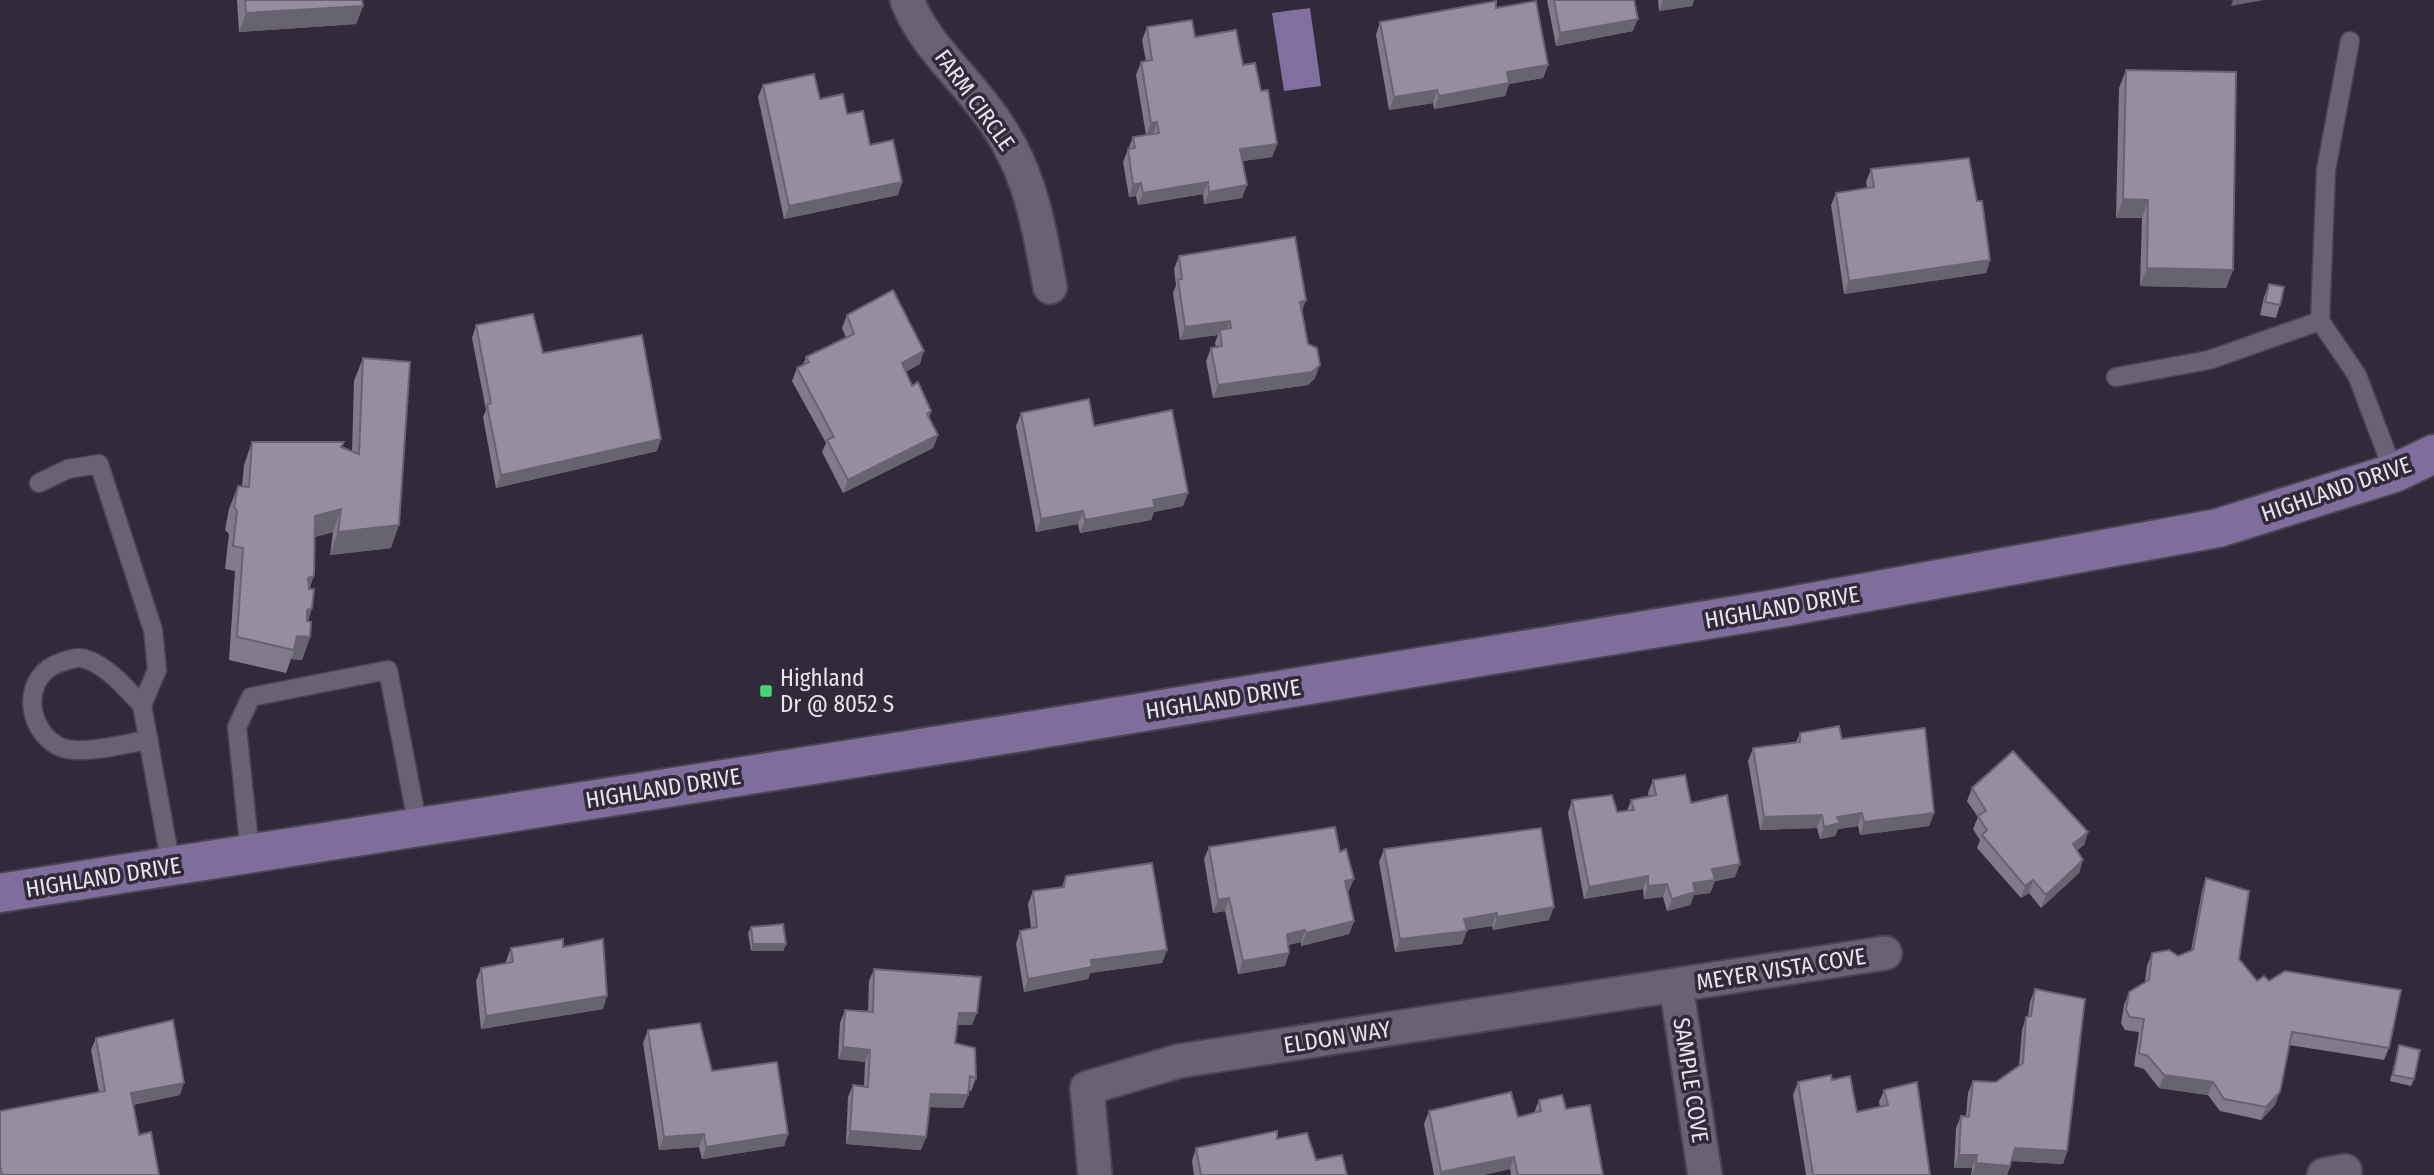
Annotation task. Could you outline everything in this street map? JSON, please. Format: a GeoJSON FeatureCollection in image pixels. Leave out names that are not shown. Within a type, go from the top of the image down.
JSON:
{"type":"FeatureCollection","features":[{"type":"Feature","properties":{"kind":"main road","name":"HIGHLAND DRIVE"},"geometry":{"type":"LineString","coordinates":[[0,893],[1780,608],[2218,528],[2394,473],[2434,454]]}},
{"type":"Feature","properties":{"kind":"street","name":"FARM CIRCLE"},"geometry":{"type":"LineString","coordinates":[[907,0],[944,61],[983,104],[1014,151],[1035,201],[1050,287]]}},
{"type":"Feature","properties":{"kind":"street","name":"MEYER VISTA COVE"},"geometry":{"type":"LineString","coordinates":[[1676,985],[1885,953]]}},
{"type":"Feature","properties":{"kind":"street","name":"ELDON WAY"},"geometry":{"type":"LineString","coordinates":[[1095,1175],[1087,1088],[1179,1061],[1676,985]]}},
{"type":"Feature","properties":{"kind":"street","name":"SAMPLE COVE"},"geometry":{"type":"LineString","coordinates":[[1676,985],[1705,1175]]}},
{"type":"Feature","properties":{"kind":"lane"},"geometry":{"type":"LineString","coordinates":[[2350,41],[2326,170],[2320,321],[2333,336],[2357,375],[2394,473]]}},
{"type":"Feature","properties":{"kind":"lane"},"geometry":{"type":"LineString","coordinates":[[2116,377],[2209,360],[2320,321]]}},
{"type":"Feature","properties":{"kind":"lane"},"geometry":{"type":"LineString","coordinates":[[39,483],[68,469],[99,464],[153,630],[157,670],[142,705]]}},
{"type":"Feature","properties":{"kind":"lane"},"geometry":{"type":"LineString","coordinates":[[149,740],[78,750],[59,746],[44,733],[34,716],[32,689],[39,674],[52,664],[75,658],[87,659],[108,671],[142,705],[149,740],[171,866]]}},
{"type":"Feature","properties":{"kind":"lane"},"geometry":{"type":"LineString","coordinates":[[250,853],[237,727],[250,697],[388,670],[418,827]]}},
{"type":"Feature","properties":{"kind":"shaded area"},"geometry":{"type":"Polygon","coordinates":[[[1310,8],[1321,86],[1284,91],[1272,13],[1310,8]]]}},
{"type":"Feature","properties":{"kind":"building"},"geometry":{"type":"Polygon","coordinates":[[[245,0],[362,0],[363,6],[246,13],[245,0]]]}},
{"type":"Feature","properties":{"kind":"building"},"geometry":{"type":"Polygon","coordinates":[[[1554,0],[1634,0],[1638,19],[1560,33],[1554,0]]]}},
{"type":"Feature","properties":{"kind":"building"},"geometry":{"type":"Polygon","coordinates":[[[1496,1],[1496,8],[1536,1],[1548,65],[1507,72],[1509,83],[1439,96],[1437,90],[1394,97],[1380,22],[1496,1]]]}},
{"type":"Feature","properties":{"kind":"building"},"geometry":{"type":"Polygon","coordinates":[[[1192,20],[1195,37],[1236,30],[1243,65],[1255,63],[1261,91],[1268,90],[1277,144],[1240,149],[1247,185],[1209,192],[1208,182],[1143,193],[1141,183],[1133,185],[1128,149],[1135,148],[1133,137],[1159,133],[1157,122],[1151,123],[1141,62],[1152,60],[1147,27],[1192,20]]]}},
{"type":"Feature","properties":{"kind":"building"},"geometry":{"type":"Polygon","coordinates":[[[2126,70],[2236,72],[2233,270],[2147,268],[2148,200],[2123,199],[2126,70]]]}},
{"type":"Feature","properties":{"kind":"building"},"geometry":{"type":"Polygon","coordinates":[[[814,74],[820,99],[843,94],[847,114],[863,111],[870,145],[893,140],[902,182],[789,206],[763,85],[814,74]]]}},
{"type":"Feature","properties":{"kind":"building"},"geometry":{"type":"Polygon","coordinates":[[[1969,158],[1977,201],[1982,201],[1990,260],[1849,281],[1836,193],[1874,187],[1871,169],[1969,158]]]}},
{"type":"Feature","properties":{"kind":"building"},"geometry":{"type":"Polygon","coordinates":[[[1295,237],[1306,300],[1300,302],[1308,344],[1317,348],[1320,365],[1312,372],[1218,385],[1211,348],[1222,346],[1220,330],[1231,328],[1230,321],[1185,327],[1178,280],[1182,279],[1179,256],[1295,237]]]}},
{"type":"Feature","properties":{"kind":"building"},"geometry":{"type":"Polygon","coordinates":[[[2269,284],[2284,287],[2280,305],[2265,302],[2269,284]]]}},
{"type":"Feature","properties":{"kind":"building"},"geometry":{"type":"Polygon","coordinates":[[[893,290],[924,351],[902,363],[912,386],[918,382],[931,411],[927,414],[938,435],[848,480],[827,440],[834,437],[797,368],[809,362],[806,357],[854,334],[847,315],[893,290]]]}},
{"type":"Feature","properties":{"kind":"building"},"geometry":{"type":"Polygon","coordinates":[[[533,314],[543,353],[642,335],[661,439],[501,475],[487,405],[491,403],[476,325],[533,314]]]}},
{"type":"Feature","properties":{"kind":"building"},"geometry":{"type":"Polygon","coordinates":[[[363,358],[410,362],[399,525],[338,532],[341,509],[315,516],[314,576],[308,578],[309,589],[314,589],[312,608],[307,610],[307,621],[311,622],[310,637],[297,636],[294,650],[237,637],[243,548],[233,546],[237,511],[234,507],[238,486],[249,487],[252,442],[344,442],[341,447],[359,454],[363,358]]]}},
{"type":"Feature","properties":{"kind":"building"},"geometry":{"type":"Polygon","coordinates":[[[1089,399],[1094,426],[1172,410],[1188,493],[1153,500],[1155,507],[1085,520],[1083,511],[1041,519],[1021,413],[1089,399]]]}},
{"type":"Feature","properties":{"kind":"building"},"geometry":{"type":"Polygon","coordinates":[[[1839,726],[1842,739],[1925,728],[1934,813],[1864,822],[1862,813],[1837,817],[1840,823],[1824,827],[1822,815],[1764,817],[1753,748],[1800,742],[1800,733],[1839,726]]]}},
{"type":"Feature","properties":{"kind":"building"},"geometry":{"type":"Polygon","coordinates":[[[2013,751],[2088,832],[2073,844],[2083,860],[2046,895],[2033,880],[2025,886],[1982,835],[1987,830],[1978,816],[1986,811],[1972,788],[2013,751]]]}},
{"type":"Feature","properties":{"kind":"building"},"geometry":{"type":"Polygon","coordinates":[[[1685,775],[1691,803],[1727,795],[1740,864],[1712,869],[1715,880],[1693,883],[1695,892],[1672,899],[1667,884],[1648,886],[1648,876],[1589,887],[1572,800],[1612,795],[1617,812],[1634,810],[1631,800],[1656,795],[1653,780],[1685,775]]]}},
{"type":"Feature","properties":{"kind":"building"},"geometry":{"type":"Polygon","coordinates":[[[1335,827],[1340,852],[1346,849],[1354,879],[1345,881],[1354,921],[1306,933],[1305,930],[1287,934],[1289,953],[1243,961],[1229,898],[1218,900],[1209,847],[1335,827]]]}},
{"type":"Feature","properties":{"kind":"building"},"geometry":{"type":"Polygon","coordinates":[[[1541,828],[1554,907],[1497,917],[1497,913],[1464,919],[1467,931],[1400,939],[1384,849],[1541,828]]]}},
{"type":"Feature","properties":{"kind":"building"},"geometry":{"type":"Polygon","coordinates":[[[1152,863],[1167,950],[1091,960],[1092,967],[1028,979],[1020,931],[1037,927],[1033,891],[1064,887],[1066,876],[1152,863]]]}},
{"type":"Feature","properties":{"kind":"building"},"geometry":{"type":"Polygon","coordinates":[[[2206,878],[2249,891],[2239,959],[2257,981],[2264,976],[2269,981],[2285,971],[2401,990],[2389,1048],[2292,1032],[2280,1092],[2266,1107],[2224,1099],[2213,1082],[2164,1075],[2148,1056],[2139,1053],[2144,1019],[2130,1017],[2126,1010],[2129,992],[2149,980],[2152,953],[2169,950],[2178,956],[2193,950],[2206,878]]]}},
{"type":"Feature","properties":{"kind":"building"},"geometry":{"type":"Polygon","coordinates":[[[783,924],[786,944],[753,944],[751,927],[783,924]]]}},
{"type":"Feature","properties":{"kind":"building"},"geometry":{"type":"Polygon","coordinates":[[[563,939],[563,947],[603,939],[607,996],[486,1016],[481,968],[513,962],[511,948],[563,939]]]}},
{"type":"Feature","properties":{"kind":"building"},"geometry":{"type":"Polygon","coordinates":[[[874,969],[981,977],[977,1013],[959,1013],[955,1043],[975,1048],[976,1078],[970,1076],[968,1095],[931,1094],[926,1137],[850,1131],[853,1085],[868,1087],[870,1050],[843,1047],[845,1010],[873,1012],[874,969]]]}},
{"type":"Feature","properties":{"kind":"building"},"geometry":{"type":"Polygon","coordinates":[[[2035,989],[2085,999],[2067,1151],[2015,1148],[2010,1166],[1976,1163],[1977,1155],[1959,1155],[1961,1116],[1969,1117],[1973,1081],[1996,1082],[2023,1063],[2026,1017],[2031,1016],[2035,989]]]}},
{"type":"Feature","properties":{"kind":"building"},"geometry":{"type":"Polygon","coordinates":[[[173,1020],[184,1083],[131,1093],[139,1135],[151,1132],[159,1175],[2,1175],[0,1111],[105,1091],[96,1038],[173,1020]]]}},
{"type":"Feature","properties":{"kind":"building"},"geometry":{"type":"Polygon","coordinates":[[[700,1023],[712,1071],[777,1062],[788,1134],[706,1147],[704,1134],[664,1137],[648,1030],[700,1023]]]}},
{"type":"Feature","properties":{"kind":"building"},"geometry":{"type":"Polygon","coordinates":[[[2399,1045],[2420,1050],[2414,1079],[2393,1075],[2399,1045]]]}},
{"type":"Feature","properties":{"kind":"building"},"geometry":{"type":"Polygon","coordinates":[[[1831,1075],[1832,1080],[1850,1076],[1857,1112],[1888,1105],[1884,1090],[1917,1082],[1930,1175],[1813,1175],[1798,1082],[1831,1075]]]}},
{"type":"Feature","properties":{"kind":"building"},"geometry":{"type":"Polygon","coordinates":[[[1511,1092],[1518,1117],[1541,1111],[1539,1100],[1562,1095],[1566,1109],[1590,1105],[1603,1175],[1518,1175],[1514,1157],[1441,1172],[1429,1111],[1511,1092]]]}},
{"type":"Feature","properties":{"kind":"building"},"geometry":{"type":"Polygon","coordinates":[[[1277,1131],[1277,1139],[1307,1133],[1316,1160],[1342,1155],[1347,1175],[1201,1175],[1196,1148],[1277,1131]]]}},
{"type":"Feature","properties":{"kind":"place","name":"Highland Dr @ 8052 S"},"geometry":{"type":"Point","coordinates":[766,691]}}]}
